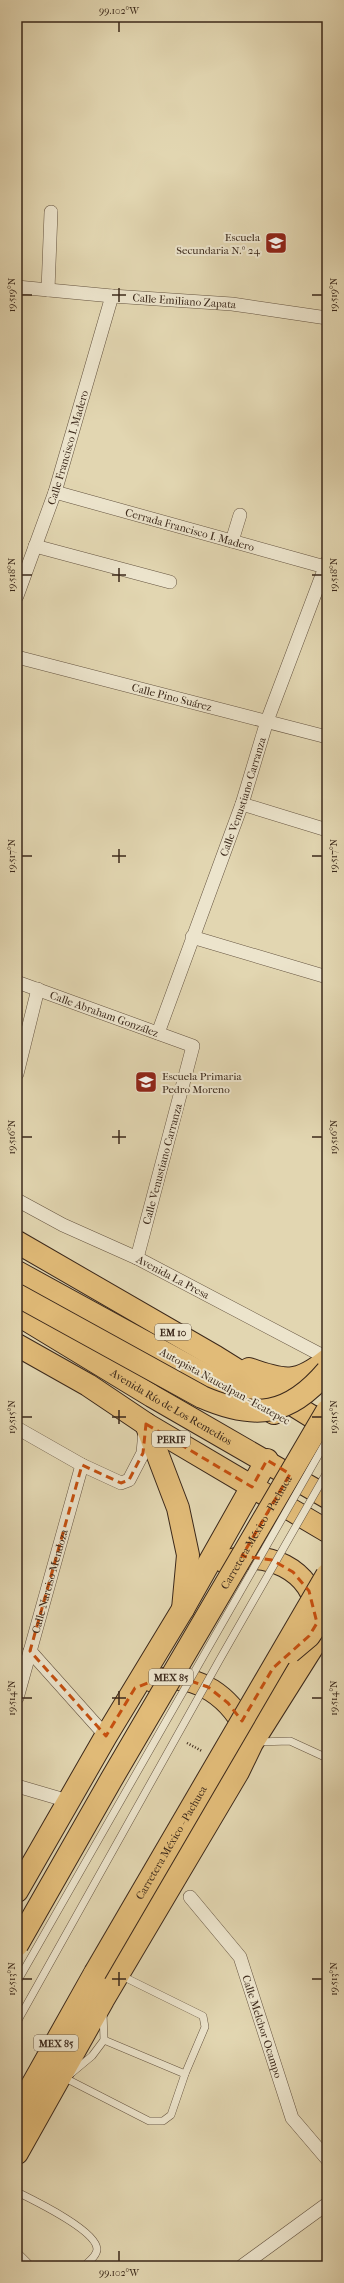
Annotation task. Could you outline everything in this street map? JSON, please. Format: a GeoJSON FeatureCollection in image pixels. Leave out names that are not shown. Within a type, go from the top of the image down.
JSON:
{"type":"FeatureCollection","features":[{"type":"Feature","properties":{"kind":"highway","name":"Autopista Naucalpan - Ecatepec"},"geometry":{"type":"LineString","coordinates":[[17,1242],[216,1357],[327,1426]]}},
{"type":"Feature","properties":{"kind":"highway","name":"Autopista Naucalpan - Ecatepec"},"geometry":{"type":"LineString","coordinates":[[17,1272],[327,1443]]}},
{"type":"Feature","properties":{"kind":"highway"},"geometry":{"type":"LineString","coordinates":[[17,1295],[202,1397],[223,1406],[257,1412],[279,1408],[297,1400],[308,1392],[327,1371]]}},
{"type":"Feature","properties":{"kind":"highway","name":"Avenida Río de Los Remedios"},"geometry":{"type":"LineString","coordinates":[[17,1314],[152,1396],[267,1460],[327,1496]]}},
{"type":"Feature","properties":{"kind":"highway","name":"PERIF"},"geometry":{"type":"LineString","coordinates":[[17,1345],[88,1385],[146,1424],[327,1531]]}},
{"type":"Feature","properties":{"kind":"highway"},"geometry":{"type":"LineString","coordinates":[[216,1357],[275,1379],[298,1378],[312,1371],[327,1359]]}},
{"type":"Feature","properties":{"kind":"highway","name":"Carretera México - Pachuca"},"geometry":{"type":"LineString","coordinates":[[17,1945],[111,1780],[327,1411]]}},
{"type":"Feature","properties":{"kind":"highway"},"geometry":{"type":"LineString","coordinates":[[146,1424],[178,1508],[188,1555],[183,1610]]}},
{"type":"Feature","properties":{"kind":"highway"},"geometry":{"type":"LineString","coordinates":[[17,1891],[106,1736],[183,1610],[267,1460]]}},
{"type":"Feature","properties":{"kind":"highway"},"geometry":{"type":"LineString","coordinates":[[17,2153],[60,2080],[103,2000],[238,1772],[252,1743],[323,1630],[309,1591],[302,1580],[283,1564],[260,1557],[235,1558],[218,1565],[201,1577]]}},
{"type":"Feature","properties":{"kind":"highway","name":"Carretera México - Pachuca"},"geometry":{"type":"LineString","coordinates":[[17,2112],[94,1973],[327,1575]]}},
{"type":"Feature","properties":{"kind":"highway"},"geometry":{"type":"LineString","coordinates":[[273,1668],[309,1636],[327,1609]]}},
{"type":"Feature","properties":{"kind":"highway"},"geometry":{"type":"LineString","coordinates":[[135,1688],[150,1682],[173,1679],[185,1679],[208,1687],[228,1703],[244,1724],[252,1743]]}},
{"type":"Feature","properties":{"kind":"street"},"geometry":{"type":"LineString","coordinates":[[48,290],[51,212]]}},
{"type":"Feature","properties":{"kind":"street","name":"Calle Emiliano Zapata"},"geometry":{"type":"LineString","coordinates":[[17,287],[112,296],[232,304],[327,318]]}},
{"type":"Feature","properties":{"kind":"street","name":"Calle Francisco I. Madero"},"geometry":{"type":"LineString","coordinates":[[17,596],[55,492],[112,296]]}},
{"type":"Feature","properties":{"kind":"street","name":"Cerrada Francisco I. Madero"},"geometry":{"type":"LineString","coordinates":[[55,492],[232,541],[326,564]]}},
{"type":"Feature","properties":{"kind":"street"},"geometry":{"type":"LineString","coordinates":[[232,541],[240,515]]}},
{"type":"Feature","properties":{"kind":"street"},"geometry":{"type":"LineString","coordinates":[[35,546],[170,582]]}},
{"type":"Feature","properties":{"kind":"street","name":"Calle Venustiano Carranza"},"geometry":{"type":"LineString","coordinates":[[158,1033],[242,804],[267,721],[326,564]]}},
{"type":"Feature","properties":{"kind":"street","name":"Calle Pino Suárez"},"geometry":{"type":"LineString","coordinates":[[17,657],[327,737]]}},
{"type":"Feature","properties":{"kind":"street"},"geometry":{"type":"LineString","coordinates":[[242,804],[327,830]]}},
{"type":"Feature","properties":{"kind":"street"},"geometry":{"type":"LineString","coordinates":[[192,937],[327,977]]}},
{"type":"Feature","properties":{"kind":"street","name":"Calle Abraham González"},"geometry":{"type":"LineString","coordinates":[[17,982],[193,1046]]}},
{"type":"Feature","properties":{"kind":"street"},"geometry":{"type":"LineString","coordinates":[[17,1074],[38,989]]}},
{"type":"Feature","properties":{"kind":"street","name":"Calle Venustiano Carranza"},"geometry":{"type":"LineString","coordinates":[[137,1258],[193,1046]]}},
{"type":"Feature","properties":{"kind":"street","name":"Avenida La Presa"},"geometry":{"type":"LineString","coordinates":[[17,1200],[63,1225],[137,1258],[327,1359]]}},
{"type":"Feature","properties":{"kind":"street"},"geometry":{"type":"LineString","coordinates":[[17,1428],[82,1466],[121,1483],[129,1480],[143,1453],[146,1424]]}},
{"type":"Feature","properties":{"kind":"street","name":"Calle Narciso Mendoza"},"geometry":{"type":"LineString","coordinates":[[17,1698],[82,1466]]}},
{"type":"Feature","properties":{"kind":"street"},"geometry":{"type":"LineString","coordinates":[[30,1651],[106,1736]]}},
{"type":"Feature","properties":{"kind":"street"},"geometry":{"type":"LineString","coordinates":[[17,1786],[58,1798]]}},
{"type":"Feature","properties":{"kind":"street","name":"Calle Melchor Ocampo"},"geometry":{"type":"LineString","coordinates":[[190,1897],[240,1957],[292,2118],[327,2159]]}},
{"type":"Feature","properties":{"kind":"street"},"geometry":{"type":"LineString","coordinates":[[242,2266],[327,2204]]}},
{"type":"Feature","properties":{"kind":"lane"},"geometry":{"type":"LineString","coordinates":[[17,1982],[327,1440]]}},
{"type":"Feature","properties":{"kind":"lane"},"geometry":{"type":"LineString","coordinates":[[17,2022],[220,1659],[327,1472]]}},
{"type":"Feature","properties":{"kind":"lane"},"geometry":{"type":"LineString","coordinates":[[252,1743],[290,1741],[327,1758]]}},
{"type":"Feature","properties":{"kind":"lane"},"geometry":{"type":"LineString","coordinates":[[60,2080],[149,2121],[163,2121],[171,2114],[185,2074],[205,2027],[203,2016],[119,1975]]}},
{"type":"Feature","properties":{"kind":"lane"},"geometry":{"type":"LineString","coordinates":[[60,2080],[82,2066],[104,2040],[103,2000]]}},
{"type":"Feature","properties":{"kind":"lane"},"geometry":{"type":"LineString","coordinates":[[104,2040],[185,2074]]}},
{"type":"Feature","properties":{"kind":"lane"},"geometry":{"type":"LineString","coordinates":[[17,2192],[64,2216],[94,2240],[97,2249],[94,2256],[84,2266]]}},
{"type":"Feature","properties":{"kind":"lane"},"geometry":{"type":"LineString","coordinates":[[17,2252],[31,2266]]}},
{"type":"Feature","properties":{"kind":"highlighted area"},"geometry":{"type":"Polygon","coordinates":[[[146,1424],[252,1487],[267,1460],[290,1474],[242,1556],[272,1560],[293,1572],[309,1591],[317,1623],[309,1636],[273,1668],[242,1721],[228,1703],[208,1687],[185,1679],[150,1682],[135,1688],[106,1736],[30,1651],[82,1465],[121,1483],[129,1480],[143,1453],[146,1424]]]}},
{"type":"Feature","properties":{"kind":"place","name":"Escuela Secundaria N.º 24"},"geometry":{"type":"Point","coordinates":[276,243]}},
{"type":"Feature","properties":{"kind":"place","name":"Escuela Primaria Pedro Moreno"},"geometry":{"type":"Point","coordinates":[146,1082]}}]}
